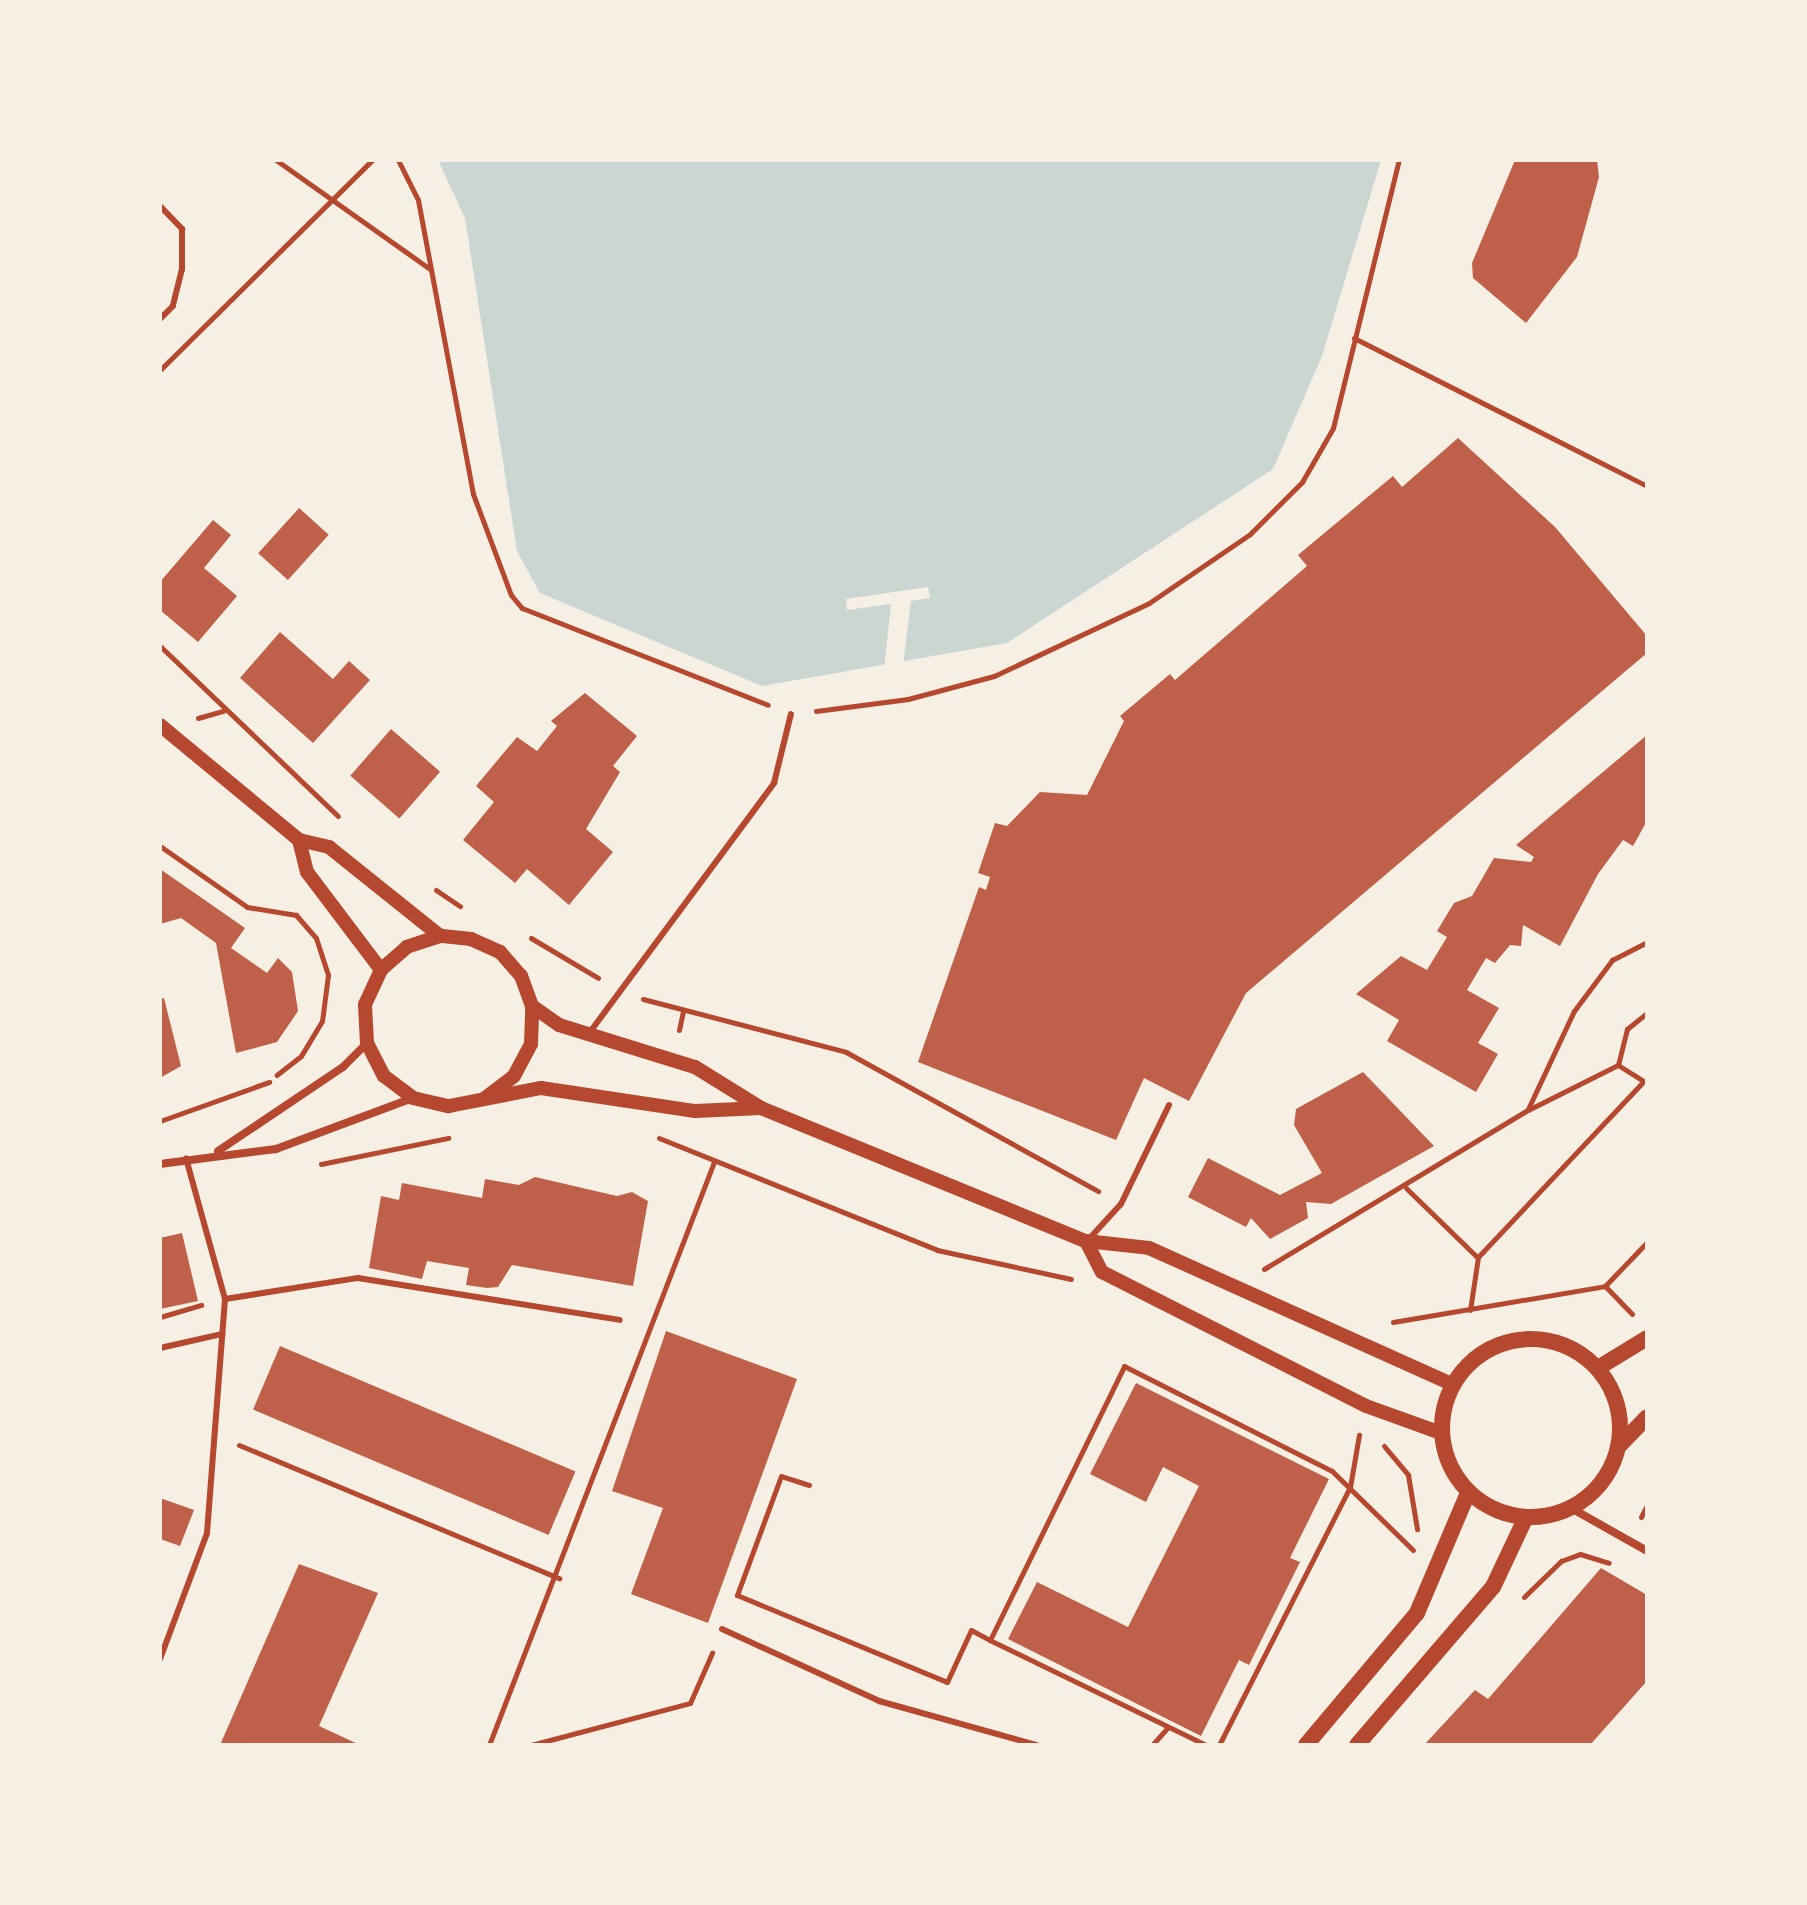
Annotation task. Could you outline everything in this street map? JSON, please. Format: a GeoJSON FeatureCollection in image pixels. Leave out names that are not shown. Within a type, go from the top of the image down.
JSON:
{"type":"FeatureCollection","features":[{"type":"Feature","properties":{"kind":"main road"},"geometry":{"type":"LineString","coordinates":[[1598,1368],[1647,1338]]}},
{"type":"Feature","properties":{"kind":"main road"},"geometry":{"type":"LineString","coordinates":[[1619,1446],[1617,1404],[1598,1368],[1563,1344],[1521,1339],[1481,1352],[1452,1384],[1441,1433],[1454,1475],[1468,1493],[1526,1517],[1571,1508],[1602,1482],[1619,1446],[1647,1417]]}},
{"type":"Feature","properties":{"kind":"main road"},"geometry":{"type":"LineString","coordinates":[[1306,1745],[1417,1613],[1468,1493]]}},
{"type":"Feature","properties":{"kind":"main road"},"geometry":{"type":"LineString","coordinates":[[1357,1745],[1493,1587],[1526,1517]]}},
{"type":"Feature","properties":{"kind":"street"},"geometry":{"type":"LineString","coordinates":[[160,725],[299,840],[329,847],[440,936]]}},
{"type":"Feature","properties":{"kind":"street"},"geometry":{"type":"LineString","coordinates":[[299,840],[307,872],[381,970]]}},
{"type":"Feature","properties":{"kind":"street"},"geometry":{"type":"LineString","coordinates":[[485,1098],[514,1076],[531,1044],[532,1006],[521,976],[500,952],[471,939],[440,936],[407,947],[381,970],[365,1005],[367,1043],[384,1076],[413,1098],[449,1106],[541,1088],[695,1111],[761,1108]]}},
{"type":"Feature","properties":{"kind":"street"},"geometry":{"type":"LineString","coordinates":[[532,1006],[588,1035],[695,1067],[761,1108],[1086,1241],[1149,1248],[1452,1384]]}},
{"type":"Feature","properties":{"kind":"street"},"geometry":{"type":"LineString","coordinates":[[218,1151],[326,1079],[367,1043]]}},
{"type":"Feature","properties":{"kind":"street"},"geometry":{"type":"LineString","coordinates":[[160,1164],[218,1151],[276,1149],[413,1098]]}},
{"type":"Feature","properties":{"kind":"street"},"geometry":{"type":"LineString","coordinates":[[1086,1241],[1102,1272],[1366,1406],[1441,1433]]}},
{"type":"Feature","properties":{"kind":"street"},"geometry":{"type":"LineString","coordinates":[[1571,1508],[1647,1551]]}},
{"type":"Feature","properties":{"kind":"lane"},"geometry":{"type":"LineString","coordinates":[[160,206],[182,229],[182,269],[173,306],[160,319]]}},
{"type":"Feature","properties":{"kind":"lane"},"geometry":{"type":"LineString","coordinates":[[588,1035],[618,988],[774,783],[791,714]]}},
{"type":"Feature","properties":{"kind":"lane"},"geometry":{"type":"LineString","coordinates":[[1086,1241],[1121,1204],[1169,1105]]}},
{"type":"Feature","properties":{"kind":"lane"},"geometry":{"type":"LineString","coordinates":[[160,1659],[207,1533],[225,1299],[186,1158]]}},
{"type":"Feature","properties":{"kind":"lane"},"geometry":{"type":"LineString","coordinates":[[225,1299],[358,1278],[620,1320]]}},
{"type":"Feature","properties":{"kind":"lane"},"geometry":{"type":"LineString","coordinates":[[160,1348],[222,1334]]}},
{"type":"Feature","properties":{"kind":"lane"},"geometry":{"type":"LineString","coordinates":[[722,1629],[879,1701],[1037,1745]]}},
{"type":"Feature","properties":{"kind":"path"},"geometry":{"type":"LineString","coordinates":[[276,160],[431,269]]}},
{"type":"Feature","properties":{"kind":"path"},"geometry":{"type":"LineString","coordinates":[[160,370],[337,200],[372,160]]}},
{"type":"Feature","properties":{"kind":"path"},"geometry":{"type":"LineString","coordinates":[[398,160],[418,200],[473,494],[511,595],[522,608],[791,714],[908,699],[994,676],[1149,603],[1250,534],[1302,482],[1333,428],[1399,160]]}},
{"type":"Feature","properties":{"kind":"path"},"geometry":{"type":"LineString","coordinates":[[1354,338],[1647,486]]}},
{"type":"Feature","properties":{"kind":"path"},"geometry":{"type":"LineString","coordinates":[[160,646],[343,820]]}},
{"type":"Feature","properties":{"kind":"path"},"geometry":{"type":"LineString","coordinates":[[160,846],[247,907],[296,915],[316,938],[328,975],[322,1021],[301,1056],[269,1082],[160,1121]]}},
{"type":"Feature","properties":{"kind":"path"},"geometry":{"type":"LineString","coordinates":[[422,880],[470,909]]}},
{"type":"Feature","properties":{"kind":"path"},"geometry":{"type":"LineString","coordinates":[[524,934],[618,988],[652,1003],[846,1052],[1121,1204]]}},
{"type":"Feature","properties":{"kind":"path"},"geometry":{"type":"LineString","coordinates":[[1528,1110],[1574,1011],[1612,960],[1647,942]]}},
{"type":"Feature","properties":{"kind":"path"},"geometry":{"type":"LineString","coordinates":[[1256,1273],[1406,1188],[1528,1110],[1618,1065],[1627,1029],[1647,1013]]}},
{"type":"Feature","properties":{"kind":"path"},"geometry":{"type":"LineString","coordinates":[[1470,1310],[1478,1257],[1644,1083],[1618,1065]]}},
{"type":"Feature","properties":{"kind":"path"},"geometry":{"type":"LineString","coordinates":[[641,1132],[937,1250],[1036,1266],[1084,1286]]}},
{"type":"Feature","properties":{"kind":"path"},"geometry":{"type":"LineString","coordinates":[[357,1156],[463,1134]]}},
{"type":"Feature","properties":{"kind":"path"},"geometry":{"type":"LineString","coordinates":[[489,1745],[559,1578],[714,1162]]}},
{"type":"Feature","properties":{"kind":"path"},"geometry":{"type":"LineString","coordinates":[[1406,1188],[1478,1257]]}},
{"type":"Feature","properties":{"kind":"path"},"geometry":{"type":"LineString","coordinates":[[1408,1325],[1470,1310],[1605,1286],[1647,1242]]}},
{"type":"Feature","properties":{"kind":"path"},"geometry":{"type":"LineString","coordinates":[[1605,1286],[1636,1319]]}},
{"type":"Feature","properties":{"kind":"path"},"geometry":{"type":"LineString","coordinates":[[160,1317],[225,1299]]}},
{"type":"Feature","properties":{"kind":"path"},"geometry":{"type":"LineString","coordinates":[[990,1640],[1124,1366],[1332,1471],[1413,1551]]}},
{"type":"Feature","properties":{"kind":"path"},"geometry":{"type":"LineString","coordinates":[[1346,1425],[1369,1438]]}},
{"type":"Feature","properties":{"kind":"path"},"geometry":{"type":"LineString","coordinates":[[235,1428],[234,1442],[559,1578]]}},
{"type":"Feature","properties":{"kind":"path"},"geometry":{"type":"LineString","coordinates":[[1219,1745],[1350,1487],[1359,1432]]}},
{"type":"Feature","properties":{"kind":"path"},"geometry":{"type":"LineString","coordinates":[[1378,1443],[1408,1475],[1416,1501],[1411,1560]]}},
{"type":"Feature","properties":{"kind":"path"},"geometry":{"type":"LineString","coordinates":[[809,1485],[781,1476],[737,1595],[947,1682],[971,1630],[1206,1745]]}},
{"type":"Feature","properties":{"kind":"path"},"geometry":{"type":"LineString","coordinates":[[1517,1603],[1561,1561],[1580,1554],[1612,1564],[1646,1509]]}},
{"type":"Feature","properties":{"kind":"path"},"geometry":{"type":"LineString","coordinates":[[531,1745],[690,1703],[703,1673]]}},
{"type":"Feature","properties":{"kind":"path"},"geometry":{"type":"LineString","coordinates":[[1152,1745],[1168,1727]]}},
{"type":"Feature","properties":{"kind":"shaded area"},"geometry":{"type":"Polygon","coordinates":[[[438,160],[1381,160],[1322,356],[1273,469],[1007,643],[762,686],[540,593],[517,551],[465,218],[438,160]]]}},
{"type":"Feature","properties":{"kind":"pier"},"geometry":{"type":"Polygon","coordinates":[[[928,587],[930,598],[911,601],[903,665],[884,669],[891,604],[847,610],[846,599],[928,587]]]}},
{"type":"Feature","properties":{"kind":"building"},"geometry":{"type":"Polygon","coordinates":[[[1515,160],[1597,160],[1599,177],[1577,257],[1526,323],[1473,278],[1472,263],[1515,160]]]}},
{"type":"Feature","properties":{"kind":"building"},"geometry":{"type":"Polygon","coordinates":[[[1458,438],[1555,527],[1647,636],[1647,653],[1246,993],[1189,1101],[1144,1078],[1116,1140],[918,1062],[979,887],[986,890],[990,877],[978,873],[995,823],[1007,826],[1040,792],[1087,795],[1124,721],[1120,716],[1170,674],[1175,680],[1307,566],[1298,555],[1393,476],[1402,487],[1458,438]]]}},
{"type":"Feature","properties":{"kind":"building"},"geometry":{"type":"Polygon","coordinates":[[[299,508],[329,535],[288,580],[258,553],[299,508]]]}},
{"type":"Feature","properties":{"kind":"building"},"geometry":{"type":"Polygon","coordinates":[[[213,520],[231,535],[204,568],[237,596],[198,642],[160,610],[160,582],[213,520]]]}},
{"type":"Feature","properties":{"kind":"building"},"geometry":{"type":"Polygon","coordinates":[[[280,632],[333,679],[349,661],[370,680],[313,743],[240,678],[280,632]]]}},
{"type":"Feature","properties":{"kind":"building"},"geometry":{"type":"Polygon","coordinates":[[[585,693],[637,736],[613,766],[620,772],[586,829],[613,852],[569,905],[527,869],[515,883],[463,840],[494,802],[476,786],[517,737],[537,751],[557,726],[551,721],[585,693]]]}},
{"type":"Feature","properties":{"kind":"building"},"geometry":{"type":"Polygon","coordinates":[[[391,729],[440,772],[399,818],[350,776],[391,729]]]}},
{"type":"Feature","properties":{"kind":"building"},"geometry":{"type":"Polygon","coordinates":[[[1647,735],[1647,821],[1633,846],[1623,840],[1598,874],[1560,946],[1523,925],[1521,946],[1510,945],[1495,963],[1486,958],[1467,990],[1499,1008],[1478,1043],[1498,1054],[1476,1092],[1387,1041],[1399,1020],[1356,994],[1401,956],[1427,970],[1447,937],[1437,931],[1454,903],[1472,896],[1494,858],[1531,862],[1534,857],[1516,845],[1647,735]]]}},
{"type":"Feature","properties":{"kind":"building"},"geometry":{"type":"Polygon","coordinates":[[[160,869],[245,928],[231,948],[267,973],[278,958],[292,972],[298,1011],[277,1042],[236,1053],[216,943],[181,918],[160,924],[160,869]]]}},
{"type":"Feature","properties":{"kind":"building"},"geometry":{"type":"Polygon","coordinates":[[[164,998],[181,1066],[160,1078],[160,999],[164,998]]]}},
{"type":"Feature","properties":{"kind":"building"},"geometry":{"type":"Polygon","coordinates":[[[1363,1072],[1434,1146],[1331,1204],[1306,1202],[1308,1218],[1270,1239],[1251,1218],[1246,1227],[1188,1197],[1208,1158],[1280,1195],[1322,1173],[1294,1125],[1296,1109],[1363,1072]]]}},
{"type":"Feature","properties":{"kind":"building"},"geometry":{"type":"Polygon","coordinates":[[[535,1177],[617,1196],[632,1192],[648,1201],[633,1286],[512,1265],[498,1287],[487,1288],[466,1285],[469,1268],[427,1261],[422,1279],[369,1268],[381,1196],[399,1200],[402,1183],[482,1198],[485,1179],[519,1185],[535,1177]]]}},
{"type":"Feature","properties":{"kind":"building"},"geometry":{"type":"Polygon","coordinates":[[[182,1233],[198,1301],[160,1309],[160,1238],[182,1233]]]}},
{"type":"Feature","properties":{"kind":"building"},"geometry":{"type":"Polygon","coordinates":[[[666,1331],[797,1379],[708,1623],[631,1594],[663,1508],[612,1491],[666,1331]]]}},
{"type":"Feature","properties":{"kind":"building"},"geometry":{"type":"Polygon","coordinates":[[[280,1346],[575,1471],[549,1535],[253,1410],[280,1346]]]}},
{"type":"Feature","properties":{"kind":"building"},"geometry":{"type":"Polygon","coordinates":[[[1136,1383],[1329,1479],[1290,1558],[1300,1562],[1249,1665],[1239,1660],[1201,1736],[1008,1639],[1037,1582],[1128,1627],[1199,1486],[1163,1467],[1146,1502],[1090,1474],[1136,1383]]]}},
{"type":"Feature","properties":{"kind":"building"},"geometry":{"type":"Polygon","coordinates":[[[160,1498],[194,1510],[180,1546],[160,1539],[160,1498]]]}},
{"type":"Feature","properties":{"kind":"building"},"geometry":{"type":"Polygon","coordinates":[[[299,1564],[378,1593],[319,1726],[360,1745],[220,1745],[299,1564]]]}},
{"type":"Feature","properties":{"kind":"building"},"geometry":{"type":"Polygon","coordinates":[[[1601,1568],[1647,1595],[1647,1681],[1590,1745],[1424,1745],[1475,1690],[1488,1699],[1601,1568]]]}}]}
